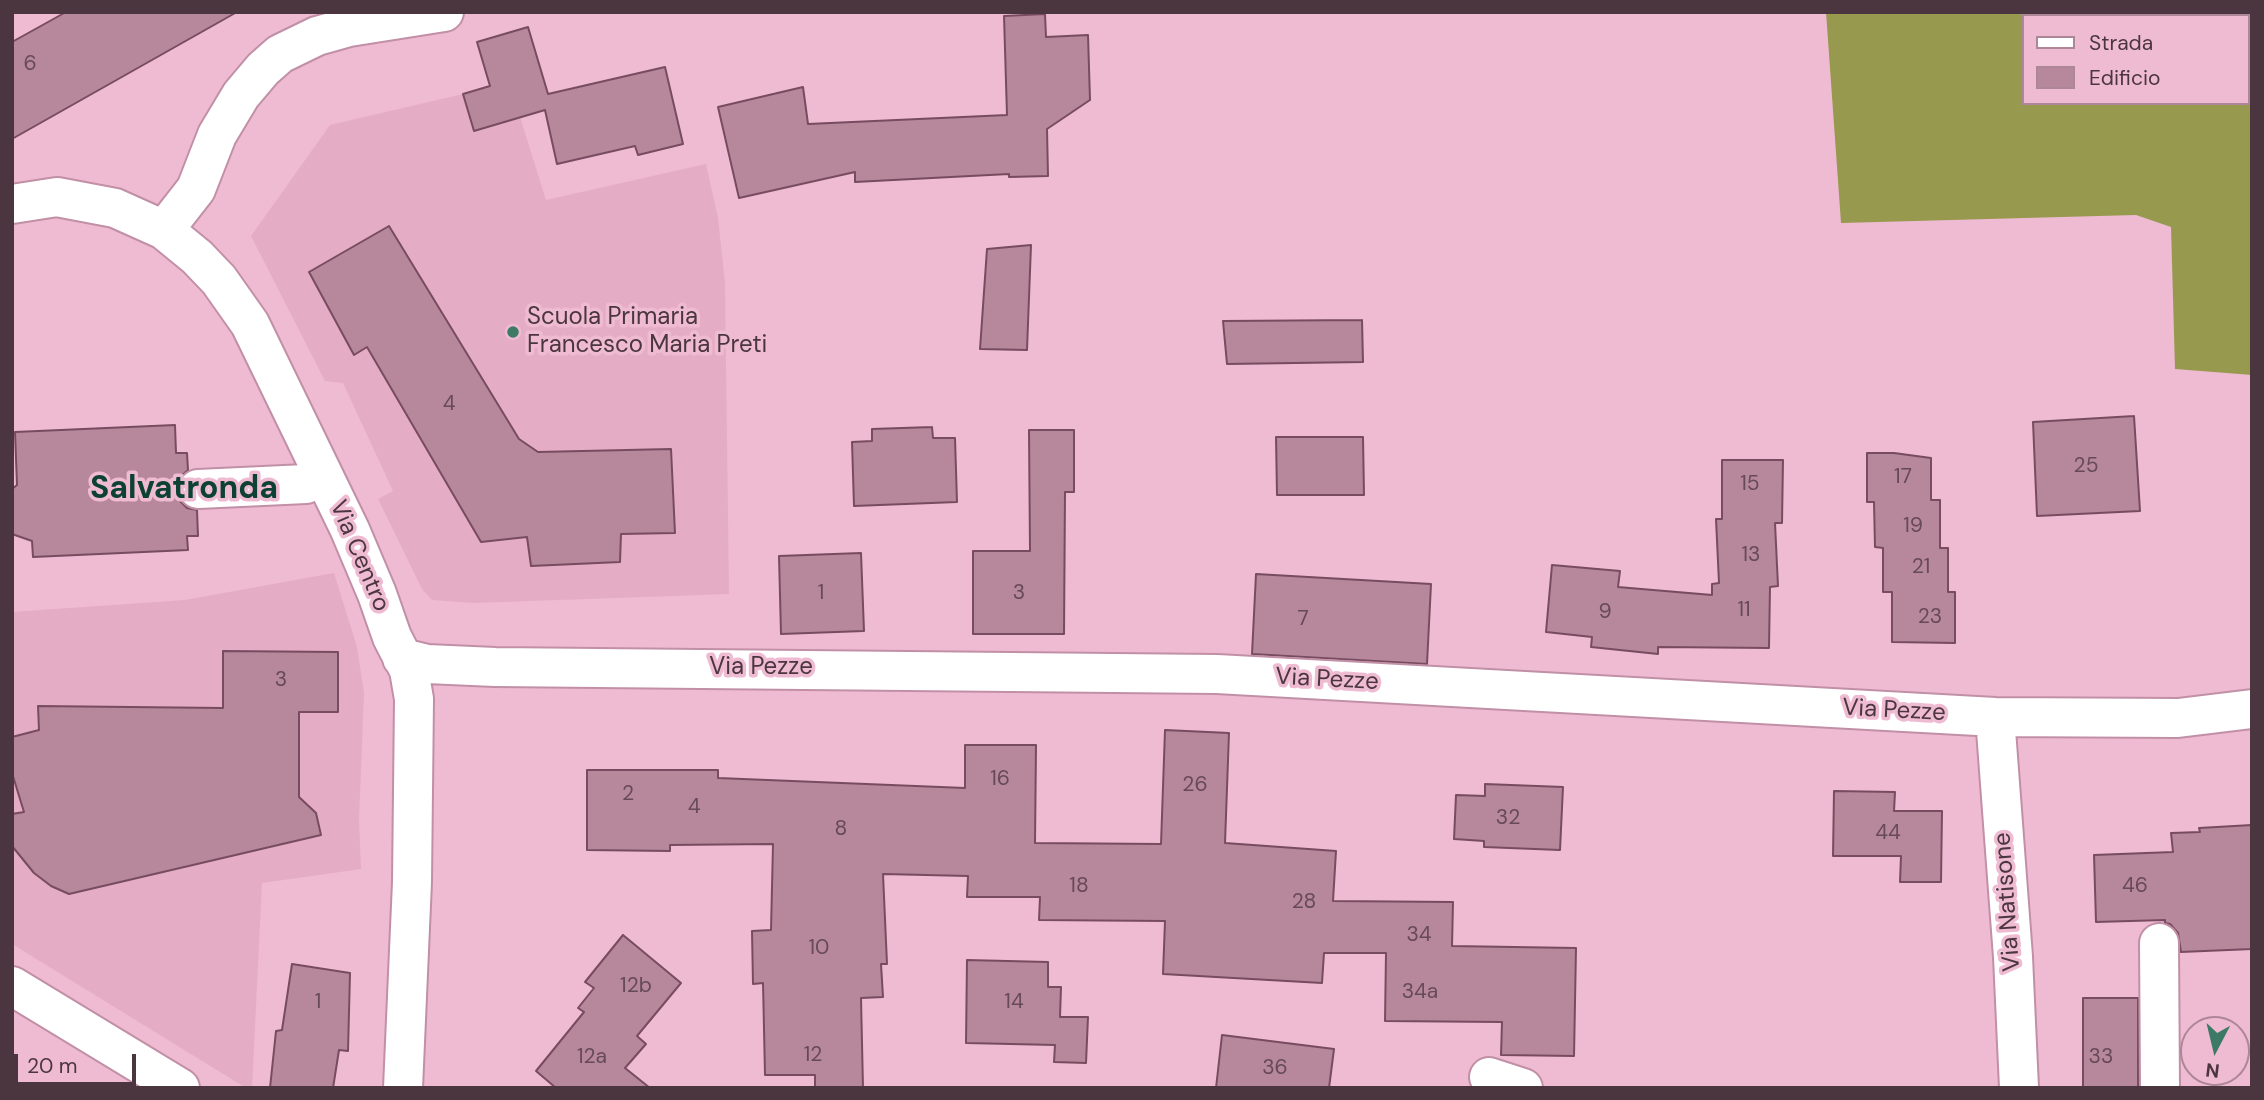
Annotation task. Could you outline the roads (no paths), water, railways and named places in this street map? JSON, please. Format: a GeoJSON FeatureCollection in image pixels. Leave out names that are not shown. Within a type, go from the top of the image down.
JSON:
{"type":"FeatureCollection","features":[{"type":"Feature","properties":{"kind":"street"},"geometry":{"type":"LineString","coordinates":[[164,230],[196,189],[217,135],[241,95],[262,69],[280,54],[317,36],[349,27],[444,12]]}},
{"type":"Feature","properties":{"kind":"street","name":"Via Centro"},"geometry":{"type":"LineString","coordinates":[[12,204],[42,198],[75,199],[115,208],[164,230],[197,257],[219,280],[250,324],[325,475],[409,670],[414,699],[412,883],[403,1088]]}},
{"type":"Feature","properties":{"kind":"street"},"geometry":{"type":"LineString","coordinates":[[198,489],[306,484]]}},
{"type":"Feature","properties":{"kind":"street","name":"Via Pezze"},"geometry":{"type":"LineString","coordinates":[[402,658],[427,664],[495,667],[1217,674],[1995,717],[2178,718],[2252,709]]}},
{"type":"Feature","properties":{"kind":"street","name":"Via Natisone"},"geometry":{"type":"LineString","coordinates":[[1995,717],[2012,944],[2019,1088]]}},
{"type":"Feature","properties":{"kind":"street"},"geometry":{"type":"LineString","coordinates":[[2159,943],[2160,1088]]}},
{"type":"Feature","properties":{"kind":"street"},"geometry":{"type":"LineString","coordinates":[[12,986],[180,1088]]}},
{"type":"Feature","properties":{"kind":"place","name":"Scuola Primaria Francesco Maria Preti"},"geometry":{"type":"Point","coordinates":[513,332]}},
{"type":"Feature","properties":{"kind":"district","name":"Salvatronda"},"geometry":{"type":"Point","coordinates":[184,490]}}]}
